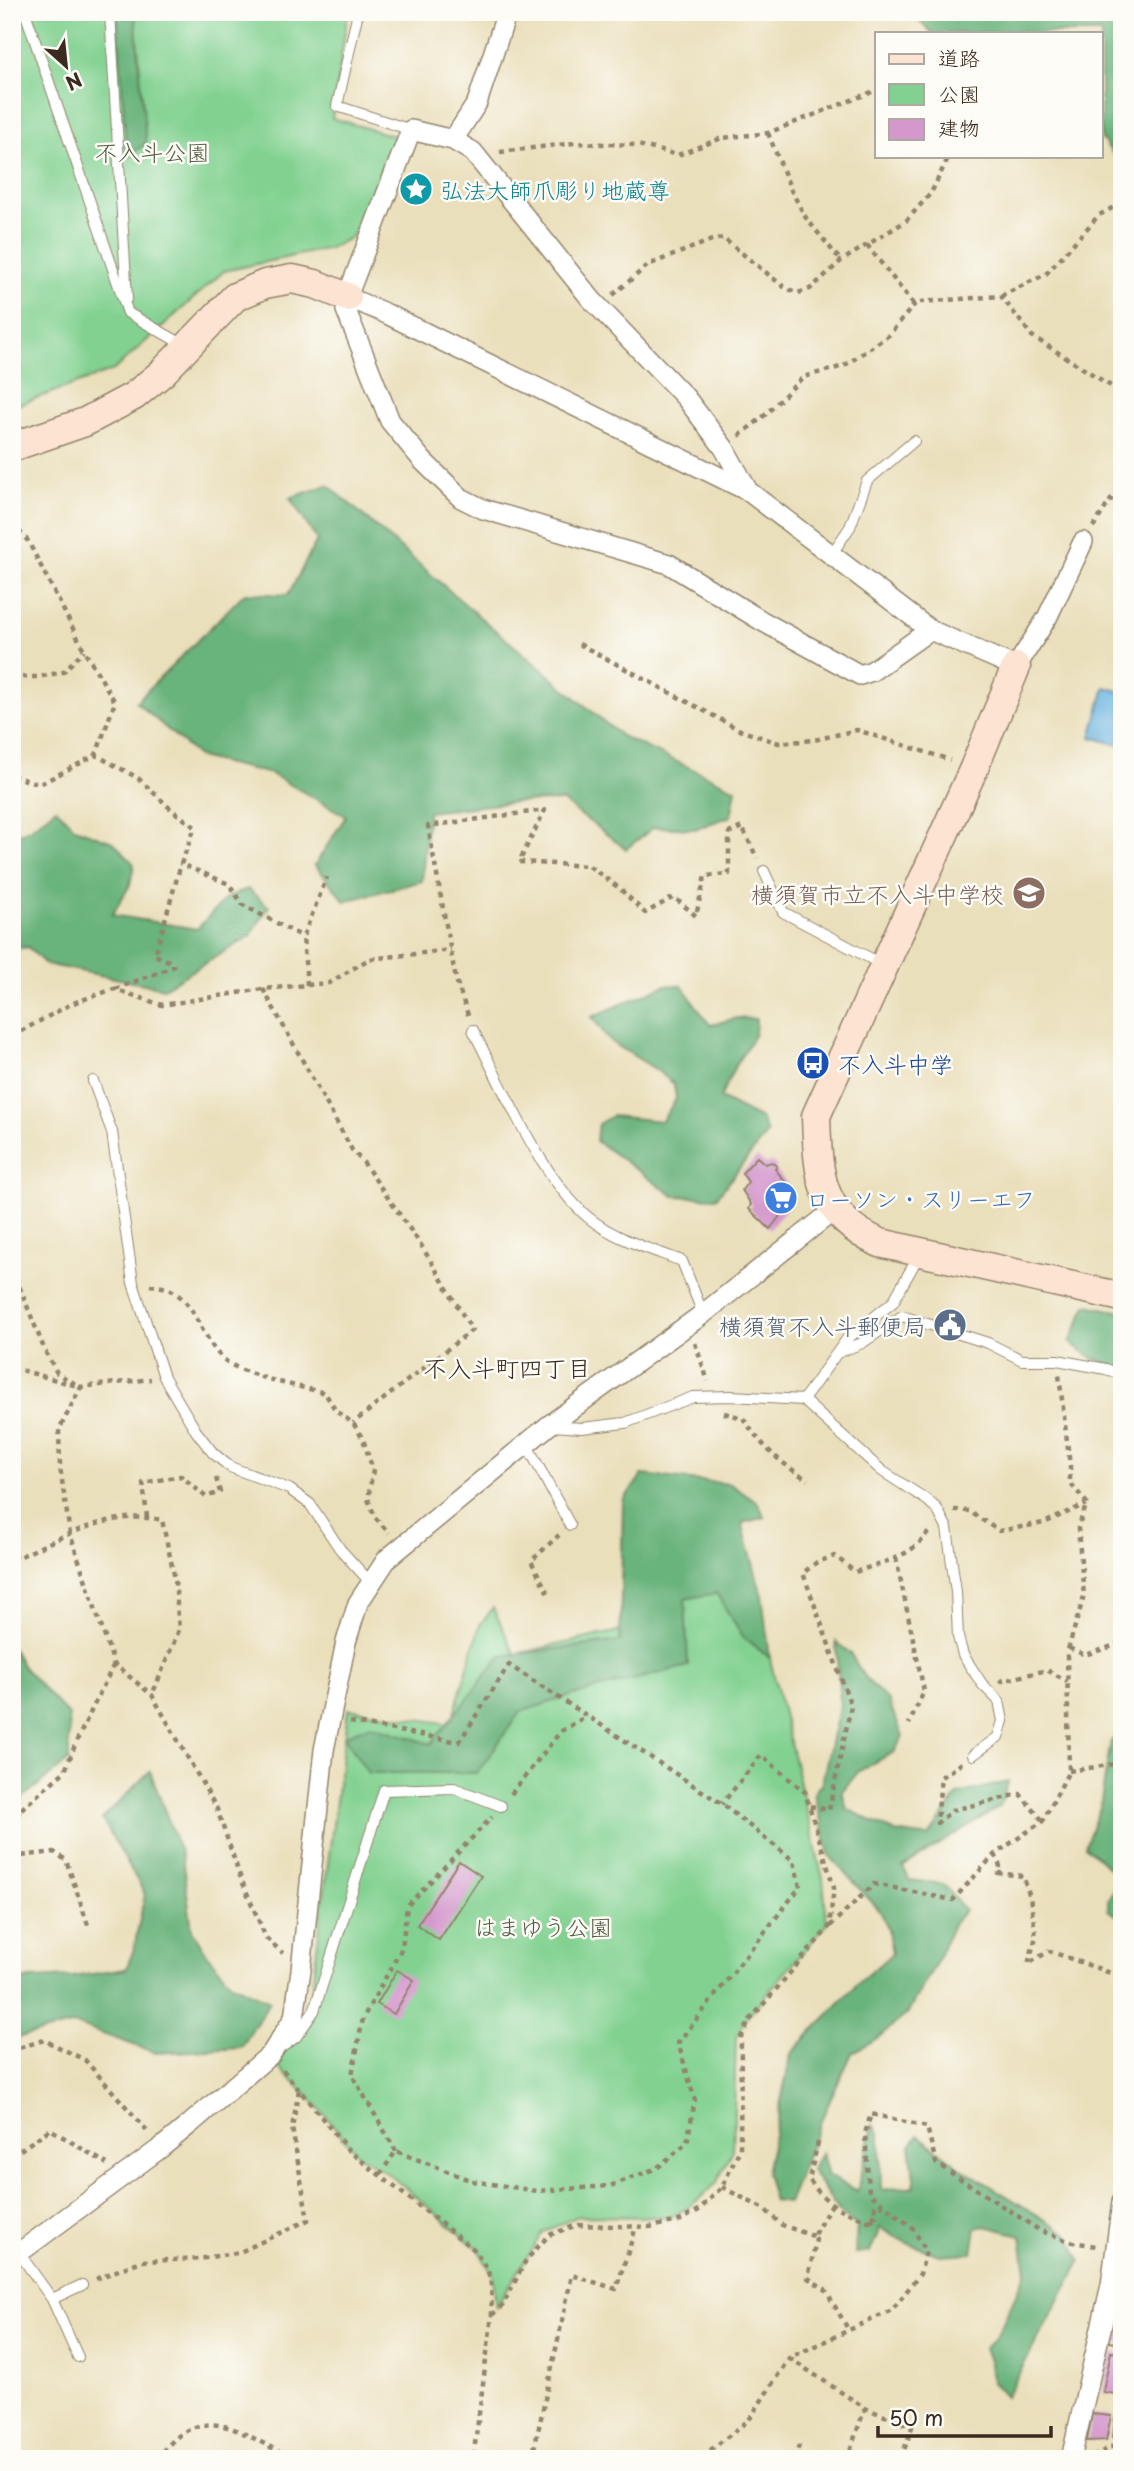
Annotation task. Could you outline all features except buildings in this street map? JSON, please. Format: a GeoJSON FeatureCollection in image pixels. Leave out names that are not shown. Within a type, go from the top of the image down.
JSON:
{"type":"FeatureCollection","features":[{"type":"Feature","properties":{"kind":"street"},"geometry":{"type":"LineString","coordinates":[[453,140],[477,103],[507,12]]}},
{"type":"Feature","properties":{"kind":"street"},"geometry":{"type":"LineString","coordinates":[[748,491],[724,448],[686,398],[598,307],[473,152],[453,140],[411,130],[347,297],[346,310],[390,421],[423,461],[461,498],[483,509],[669,564],[762,621],[860,675],[872,671],[930,629]]}},
{"type":"Feature","properties":{"kind":"street"},"geometry":{"type":"LineString","coordinates":[[12,447],[85,422],[134,396],[162,373],[235,297],[265,284],[292,279],[314,284],[387,314],[748,491],[930,629],[1016,667]]}},
{"type":"Feature","properties":{"kind":"street"},"geometry":{"type":"LineString","coordinates":[[1083,542],[1047,618],[1016,667],[975,768],[816,1116],[821,1179],[834,1211],[859,1234],[880,1243],[1122,1297]]}},
{"type":"Feature","properties":{"kind":"street"},"geometry":{"type":"LineString","coordinates":[[16,2256],[162,2147],[271,2054],[294,2018],[324,1750],[346,1642],[358,1603],[387,1559],[526,1443],[703,1314],[834,1211]]}},
{"type":"Feature","properties":{"kind":"street"},"geometry":{"type":"LineString","coordinates":[[1071,2459],[1111,2285],[1122,2202]]}},
{"type":"Feature","properties":{"kind":"lane"},"geometry":{"type":"LineString","coordinates":[[25,12],[128,313],[188,347]]}},
{"type":"Feature","properties":{"kind":"lane"},"geometry":{"type":"LineString","coordinates":[[110,12],[128,313]]}},
{"type":"Feature","properties":{"kind":"lane"},"geometry":{"type":"LineString","coordinates":[[358,12],[338,106],[411,130]]}},
{"type":"Feature","properties":{"kind":"lane"},"geometry":{"type":"LineString","coordinates":[[831,555],[850,527],[867,481],[914,441]]}},
{"type":"Feature","properties":{"kind":"lane"},"geometry":{"type":"LineString","coordinates":[[764,871],[783,912],[885,966]]}},
{"type":"Feature","properties":{"kind":"lane"},"geometry":{"type":"LineString","coordinates":[[473,1030],[528,1135],[567,1195],[589,1218],[624,1239],[681,1261],[703,1314]]}},
{"type":"Feature","properties":{"kind":"lane"},"geometry":{"type":"LineString","coordinates":[[93,1081],[112,1132],[133,1283],[164,1377],[196,1431],[213,1453],[230,1467],[289,1489],[310,1504],[340,1549],[370,1582]]}},
{"type":"Feature","properties":{"kind":"lane"},"geometry":{"type":"LineString","coordinates":[[803,1400],[847,1339],[893,1302],[921,1252]]}},
{"type":"Feature","properties":{"kind":"lane"},"geometry":{"type":"LineString","coordinates":[[836,1354],[862,1343],[902,1316],[988,1343],[1021,1360],[1057,1360],[1106,1369],[1122,1375]]}},
{"type":"Feature","properties":{"kind":"lane"},"geometry":{"type":"LineString","coordinates":[[548,1426],[582,1429],[625,1423],[693,1397],[803,1400],[882,1471],[927,1500],[937,1509],[947,1528],[956,1592],[958,1637],[963,1654],[982,1684],[999,1701],[1003,1721],[998,1737],[973,1755]]}},
{"type":"Feature","properties":{"kind":"lane"},"geometry":{"type":"LineString","coordinates":[[526,1443],[570,1525]]}},
{"type":"Feature","properties":{"kind":"lane"},"geometry":{"type":"LineString","coordinates":[[271,2054],[296,2037],[314,2011],[384,1790],[454,1788],[501,1806]]}},
{"type":"Feature","properties":{"kind":"lane"},"geometry":{"type":"LineString","coordinates":[[16,2256],[52,2300],[78,2357]]}},
{"type":"Feature","properties":{"kind":"lane"},"geometry":{"type":"LineString","coordinates":[[52,2300],[82,2285]]}},
{"type":"Feature","properties":{"kind":"path"},"geometry":{"type":"LineString","coordinates":[[483,165],[498,152],[574,143],[638,145],[678,155],[722,138],[768,133],[875,91]]}},
{"type":"Feature","properties":{"kind":"path"},"geometry":{"type":"LineString","coordinates":[[768,133],[791,190],[806,218],[841,261]]}},
{"type":"Feature","properties":{"kind":"path"},"geometry":{"type":"LineString","coordinates":[[598,307],[648,265],[723,238],[784,288],[798,293],[810,289],[841,261],[906,221],[931,193],[948,158]]}},
{"type":"Feature","properties":{"kind":"path"},"geometry":{"type":"LineString","coordinates":[[724,448],[764,416],[803,377],[844,366],[889,335],[914,305],[920,302],[1000,296],[1046,274],[1100,215],[1122,203]]}},
{"type":"Feature","properties":{"kind":"path"},"geometry":{"type":"LineString","coordinates":[[867,245],[914,305]]}},
{"type":"Feature","properties":{"kind":"path"},"geometry":{"type":"LineString","coordinates":[[1000,296],[1032,336],[1122,393]]}},
{"type":"Feature","properties":{"kind":"path"},"geometry":{"type":"LineString","coordinates":[[1083,542],[1112,498],[1122,489]]}},
{"type":"Feature","properties":{"kind":"path"},"geometry":{"type":"LineString","coordinates":[[12,523],[28,541],[84,650],[115,702],[96,755],[40,784],[12,776]]}},
{"type":"Feature","properties":{"kind":"path"},"geometry":{"type":"LineString","coordinates":[[579,644],[742,731],[779,743],[814,740],[857,730],[975,768]]}},
{"type":"Feature","properties":{"kind":"path"},"geometry":{"type":"LineString","coordinates":[[12,677],[38,677],[63,672],[84,650]]}},
{"type":"Feature","properties":{"kind":"path"},"geometry":{"type":"LineString","coordinates":[[12,1036],[73,1003],[173,967],[173,963],[155,955],[181,864],[195,827],[172,810],[138,778],[96,755]]}},
{"type":"Feature","properties":{"kind":"path"},"geometry":{"type":"LineString","coordinates":[[473,1030],[456,980],[428,826],[545,810],[519,862],[589,866],[619,888],[645,913],[674,897],[696,916],[705,876],[729,874],[729,833],[742,827],[764,871]]}},
{"type":"Feature","properties":{"kind":"path"},"geometry":{"type":"LineString","coordinates":[[181,864],[229,884],[243,905],[303,937]]}},
{"type":"Feature","properties":{"kind":"path"},"geometry":{"type":"LineString","coordinates":[[307,985],[303,937],[327,877]]}},
{"type":"Feature","properties":{"kind":"path"},"geometry":{"type":"LineString","coordinates":[[114,989],[162,1005],[263,989],[329,983],[369,959],[451,950]]}},
{"type":"Feature","properties":{"kind":"path"},"geometry":{"type":"LineString","coordinates":[[263,989],[352,1150],[421,1245],[472,1331],[352,1423]]}},
{"type":"Feature","properties":{"kind":"path"},"geometry":{"type":"LineString","coordinates":[[12,1268],[45,1351],[57,1373],[81,1387]]}},
{"type":"Feature","properties":{"kind":"path"},"geometry":{"type":"LineString","coordinates":[[133,1283],[171,1290],[188,1306],[210,1343],[230,1364],[264,1377],[325,1393],[336,1411],[352,1423],[363,1439],[373,1470],[368,1499],[375,1517],[402,1546]]}},
{"type":"Feature","properties":{"kind":"path"},"geometry":{"type":"LineString","coordinates":[[1057,1360],[1070,1483],[1087,1503]]}},
{"type":"Feature","properties":{"kind":"path"},"geometry":{"type":"LineString","coordinates":[[12,1370],[17,1369],[81,1387],[164,1377]]}},
{"type":"Feature","properties":{"kind":"path"},"geometry":{"type":"LineString","coordinates":[[81,1387],[59,1430],[60,1468],[70,1534],[114,1664],[152,1695],[217,1810],[240,1876],[266,1938],[301,1970]]}},
{"type":"Feature","properties":{"kind":"path"},"geometry":{"type":"LineString","coordinates":[[148,1517],[142,1483],[181,1476],[206,1497],[220,1492],[206,1444]]}},
{"type":"Feature","properties":{"kind":"path"},"geometry":{"type":"LineString","coordinates":[[809,1806],[829,1810],[851,1706],[803,1573],[817,1562],[835,1556],[855,1572],[906,1554],[925,1539],[934,1524],[937,1509],[969,1511],[999,1531],[1044,1523],[1087,1503]]}},
{"type":"Feature","properties":{"kind":"path"},"geometry":{"type":"LineString","coordinates":[[492,2315],[503,2305],[526,2260],[549,2235],[577,2225],[650,2227],[679,2221],[699,2210],[722,2187],[740,2149],[741,2037],[750,2020],[829,1927],[874,1884],[953,1900],[995,1854],[1043,1821],[1069,1771],[1069,1648],[1084,1596],[1078,1528],[1087,1503]]}},
{"type":"Feature","properties":{"kind":"path"},"geometry":{"type":"LineString","coordinates":[[12,1557],[17,1558],[86,1526],[148,1517],[162,1520],[175,1579],[179,1630],[152,1695]]}},
{"type":"Feature","properties":{"kind":"path"},"geometry":{"type":"LineString","coordinates":[[548,1592],[531,1561],[570,1525]]}},
{"type":"Feature","properties":{"kind":"path"},"geometry":{"type":"LineString","coordinates":[[896,1558],[924,1691],[909,1724]]}},
{"type":"Feature","properties":{"kind":"path"},"geometry":{"type":"LineString","coordinates":[[1069,1648],[1085,1655],[1122,1643]]}},
{"type":"Feature","properties":{"kind":"path"},"geometry":{"type":"LineString","coordinates":[[89,1928],[65,1860],[54,1852],[14,1856],[19,1811],[65,1771],[114,1664]]}},
{"type":"Feature","properties":{"kind":"path"},"geometry":{"type":"LineString","coordinates":[[331,1718],[458,1742],[509,1665],[722,1804],[794,1861],[800,1887],[678,2043],[695,2100],[687,2143],[657,2168],[610,2186],[537,2192],[472,2181],[396,2151],[352,2075],[363,2018],[402,1948],[407,1906],[501,1806],[561,1731],[587,1716]]}},
{"type":"Feature","properties":{"kind":"path"},"geometry":{"type":"LineString","coordinates":[[972,1666],[982,1668],[1002,1681],[1047,1670],[1067,1681]]}},
{"type":"Feature","properties":{"kind":"path"},"geometry":{"type":"LineString","coordinates":[[722,1804],[761,1755],[805,1792],[834,1888],[829,1927]]}},
{"type":"Feature","properties":{"kind":"path"},"geometry":{"type":"LineString","coordinates":[[973,1755],[941,1777],[937,1823],[953,1810],[1020,1794],[1043,1821]]}},
{"type":"Feature","properties":{"kind":"path"},"geometry":{"type":"LineString","coordinates":[[1069,1771],[1122,1763]]}},
{"type":"Feature","properties":{"kind":"path"},"geometry":{"type":"LineString","coordinates":[[12,1810],[19,1811]]}},
{"type":"Feature","properties":{"kind":"path"},"geometry":{"type":"LineString","coordinates":[[995,1854],[1000,1866],[998,1873],[1023,1876],[1030,1897],[1036,1937],[1028,1964],[1049,1951],[1122,1977]]}},
{"type":"Feature","properties":{"kind":"path"},"geometry":{"type":"LineString","coordinates":[[12,2053],[44,2040],[85,2060],[162,2147]]}},
{"type":"Feature","properties":{"kind":"path"},"geometry":{"type":"LineString","coordinates":[[271,2054],[349,2151],[476,2251],[488,2272],[492,2315],[473,2459]]}},
{"type":"Feature","properties":{"kind":"path"},"geometry":{"type":"LineString","coordinates":[[82,2285],[141,2261],[199,2259],[240,2252],[308,2220],[292,2128],[299,2090]]}},
{"type":"Feature","properties":{"kind":"path"},"geometry":{"type":"LineString","coordinates":[[706,2459],[708,2452],[749,2420],[789,2358],[892,2309],[920,2274],[926,2251],[912,2227],[869,2193],[865,2133],[871,2114],[927,2127],[936,2163],[1039,2230],[1068,2241],[1114,2249]]}},
{"type":"Feature","properties":{"kind":"path"},"geometry":{"type":"LineString","coordinates":[[12,2156],[50,2129],[125,2175]]}},
{"type":"Feature","properties":{"kind":"path"},"geometry":{"type":"LineString","coordinates":[[818,2142],[809,2179],[818,2195],[874,2223],[870,2214],[876,2216],[875,2206],[884,2205]]}},
{"type":"Feature","properties":{"kind":"path"},"geometry":{"type":"LineString","coordinates":[[379,2176],[396,2151]]}},
{"type":"Feature","properties":{"kind":"path"},"geometry":{"type":"LineString","coordinates":[[722,2187],[764,2209],[782,2225],[813,2236],[816,2241],[808,2278],[825,2289],[848,2329]]}},
{"type":"Feature","properties":{"kind":"path"},"geometry":{"type":"LineString","coordinates":[[813,2236],[832,2204]]}},
{"type":"Feature","properties":{"kind":"path"},"geometry":{"type":"LineString","coordinates":[[533,2459],[572,2275],[616,2289],[636,2227]]}},
{"type":"Feature","properties":{"kind":"path"},"geometry":{"type":"LineString","coordinates":[[789,2358],[865,2408],[912,2427],[901,2459]]}},
{"type":"Feature","properties":{"kind":"path"},"geometry":{"type":"LineString","coordinates":[[847,2459],[865,2408]]}},
{"type":"Feature","properties":{"kind":"path"},"geometry":{"type":"LineString","coordinates":[[156,2459],[184,2432],[205,2423],[224,2424],[298,2459]]}},
{"type":"Feature","properties":{"kind":"path"},"geometry":{"type":"LineString","coordinates":[[794,2459],[800,2443]]}},
{"type":"Feature","properties":{"kind":"path"},"geometry":{"type":"LineString","coordinates":[[1089,2459],[1122,2445]]}},
{"type":"Feature","properties":{"kind":"green space","name":"不入斗公園"},"geometry":{"type":"Polygon","coordinates":[[[12,12],[348,12],[332,118],[397,137],[352,237],[330,248],[224,271],[114,370],[12,407],[12,12]]]}},
{"type":"Feature","properties":{"kind":"green space"},"geometry":{"type":"Polygon","coordinates":[[[117,12],[135,12],[146,143],[127,158],[117,12]]]}},
{"type":"Feature","properties":{"kind":"green space"},"geometry":{"type":"Polygon","coordinates":[[[911,12],[1122,12],[1122,166],[1102,139],[1102,32],[931,32],[911,12]]]}},
{"type":"Feature","properties":{"kind":"green space"},"geometry":{"type":"Polygon","coordinates":[[[328,485],[621,736],[736,789],[731,816],[695,829],[654,827],[626,849],[562,801],[516,802],[428,812],[422,881],[345,901],[315,865],[346,816],[271,774],[199,757],[136,702],[245,593],[288,595],[317,540],[290,498],[328,485]]]}},
{"type":"Feature","properties":{"kind":"green space"},"geometry":{"type":"Polygon","coordinates":[[[56,808],[75,828],[113,842],[134,864],[130,885],[112,915],[197,929],[227,897],[248,889],[269,907],[250,936],[164,988],[45,964],[28,947],[12,949],[12,837],[31,828],[56,808]]]}},
{"type":"Feature","properties":{"kind":"green space"},"geometry":{"type":"Polygon","coordinates":[[[666,985],[682,986],[710,1025],[737,1018],[756,1019],[755,1034],[735,1066],[720,1098],[761,1119],[767,1133],[716,1198],[674,1196],[596,1141],[598,1124],[612,1116],[662,1121],[676,1099],[674,1084],[610,1041],[592,1017],[666,985]]]}},
{"type":"Feature","properties":{"kind":"green space"},"geometry":{"type":"Polygon","coordinates":[[[1087,1305],[1122,1312],[1122,1369],[1093,1358],[1070,1343],[1087,1305]]]}},
{"type":"Feature","properties":{"kind":"green space"},"geometry":{"type":"Polygon","coordinates":[[[642,1475],[730,1484],[758,1503],[765,1517],[742,1523],[762,1596],[770,1658],[744,1638],[716,1593],[685,1599],[688,1666],[569,1696],[520,1712],[477,1773],[368,1773],[344,1736],[370,1725],[431,1744],[501,1656],[620,1641],[623,1501],[642,1475]]]}},
{"type":"Feature","properties":{"kind":"green space","name":"はまゆう公園"},"geometry":{"type":"Polygon","coordinates":[[[642,1500],[756,1601],[823,1879],[827,1924],[747,2017],[736,2037],[733,2150],[716,2184],[692,2205],[671,2217],[578,2216],[543,2232],[496,2307],[493,2275],[478,2249],[391,2176],[358,2155],[314,2102],[279,2068],[278,2061],[310,2002],[348,1709],[451,1724],[480,1625],[493,1608],[515,1654],[629,1629],[642,1500]]]}},
{"type":"Feature","properties":{"kind":"green space"},"geometry":{"type":"Polygon","coordinates":[[[836,1642],[850,1653],[865,1678],[888,1701],[903,1736],[894,1752],[859,1771],[842,1791],[847,1809],[895,1832],[929,1837],[958,1794],[1008,1782],[1000,1806],[903,1867],[909,1880],[943,1884],[965,1910],[953,1924],[936,1963],[907,2014],[879,2037],[852,2053],[788,2203],[774,2201],[766,2173],[791,2054],[861,1980],[892,1954],[888,1930],[881,1912],[829,1855],[814,1793],[822,1782],[840,1704],[836,1642]]]}},
{"type":"Feature","properties":{"kind":"green space"},"geometry":{"type":"Polygon","coordinates":[[[12,1647],[23,1667],[69,1716],[69,1760],[22,1798],[12,1798],[12,1647]]]}},
{"type":"Feature","properties":{"kind":"green space"},"geometry":{"type":"Polygon","coordinates":[[[1122,1730],[1122,1919],[1108,1910],[1108,1900],[1119,1877],[1085,1846],[1100,1807],[1111,1741],[1122,1730]]]}},
{"type":"Feature","properties":{"kind":"green space"},"geometry":{"type":"Polygon","coordinates":[[[150,1771],[182,1857],[192,1930],[208,1956],[232,1984],[270,2001],[241,2048],[156,2053],[75,2024],[12,2039],[12,1980],[72,1977],[126,1969],[134,1949],[145,1894],[102,1819],[150,1771]]]}},
{"type":"Feature","properties":{"kind":"green space"},"geometry":{"type":"Polygon","coordinates":[[[873,2125],[880,2135],[881,2190],[915,2186],[910,2146],[918,2135],[960,2167],[1068,2234],[1081,2260],[1006,2397],[992,2382],[990,2362],[984,2349],[996,2337],[1026,2273],[1021,2235],[985,2226],[976,2228],[972,2253],[939,2255],[905,2242],[880,2228],[870,2252],[855,2254],[857,2226],[841,2214],[811,2170],[822,2153],[828,2176],[857,2191],[873,2125]]]}},
{"type":"Feature","properties":{"kind":"water"},"geometry":{"type":"Polygon","coordinates":[[[1105,687],[1122,692],[1122,746],[1091,737],[1105,687]]]}},
{"type":"Feature","properties":{"kind":"place","name":"弘法大師爪彫り地蔵尊"},"geometry":{"type":"Point","coordinates":[416,189]}},
{"type":"Feature","properties":{"kind":"place","name":"横須賀市立不入斗中学校"},"geometry":{"type":"Point","coordinates":[1029,893]}},
{"type":"Feature","properties":{"kind":"place","name":"不入斗中学"},"geometry":{"type":"Point","coordinates":[813,1063]}},
{"type":"Feature","properties":{"kind":"place","name":"ローソン・スリーエフ"},"geometry":{"type":"Point","coordinates":[781,1198]}},
{"type":"Feature","properties":{"kind":"place","name":"横須賀不入斗郵便局"},"geometry":{"type":"Point","coordinates":[950,1325]}},
{"type":"Feature","properties":{"kind":"district","name":"不入斗町四丁目"},"geometry":{"type":"Point","coordinates":[507,1367]}}]}
